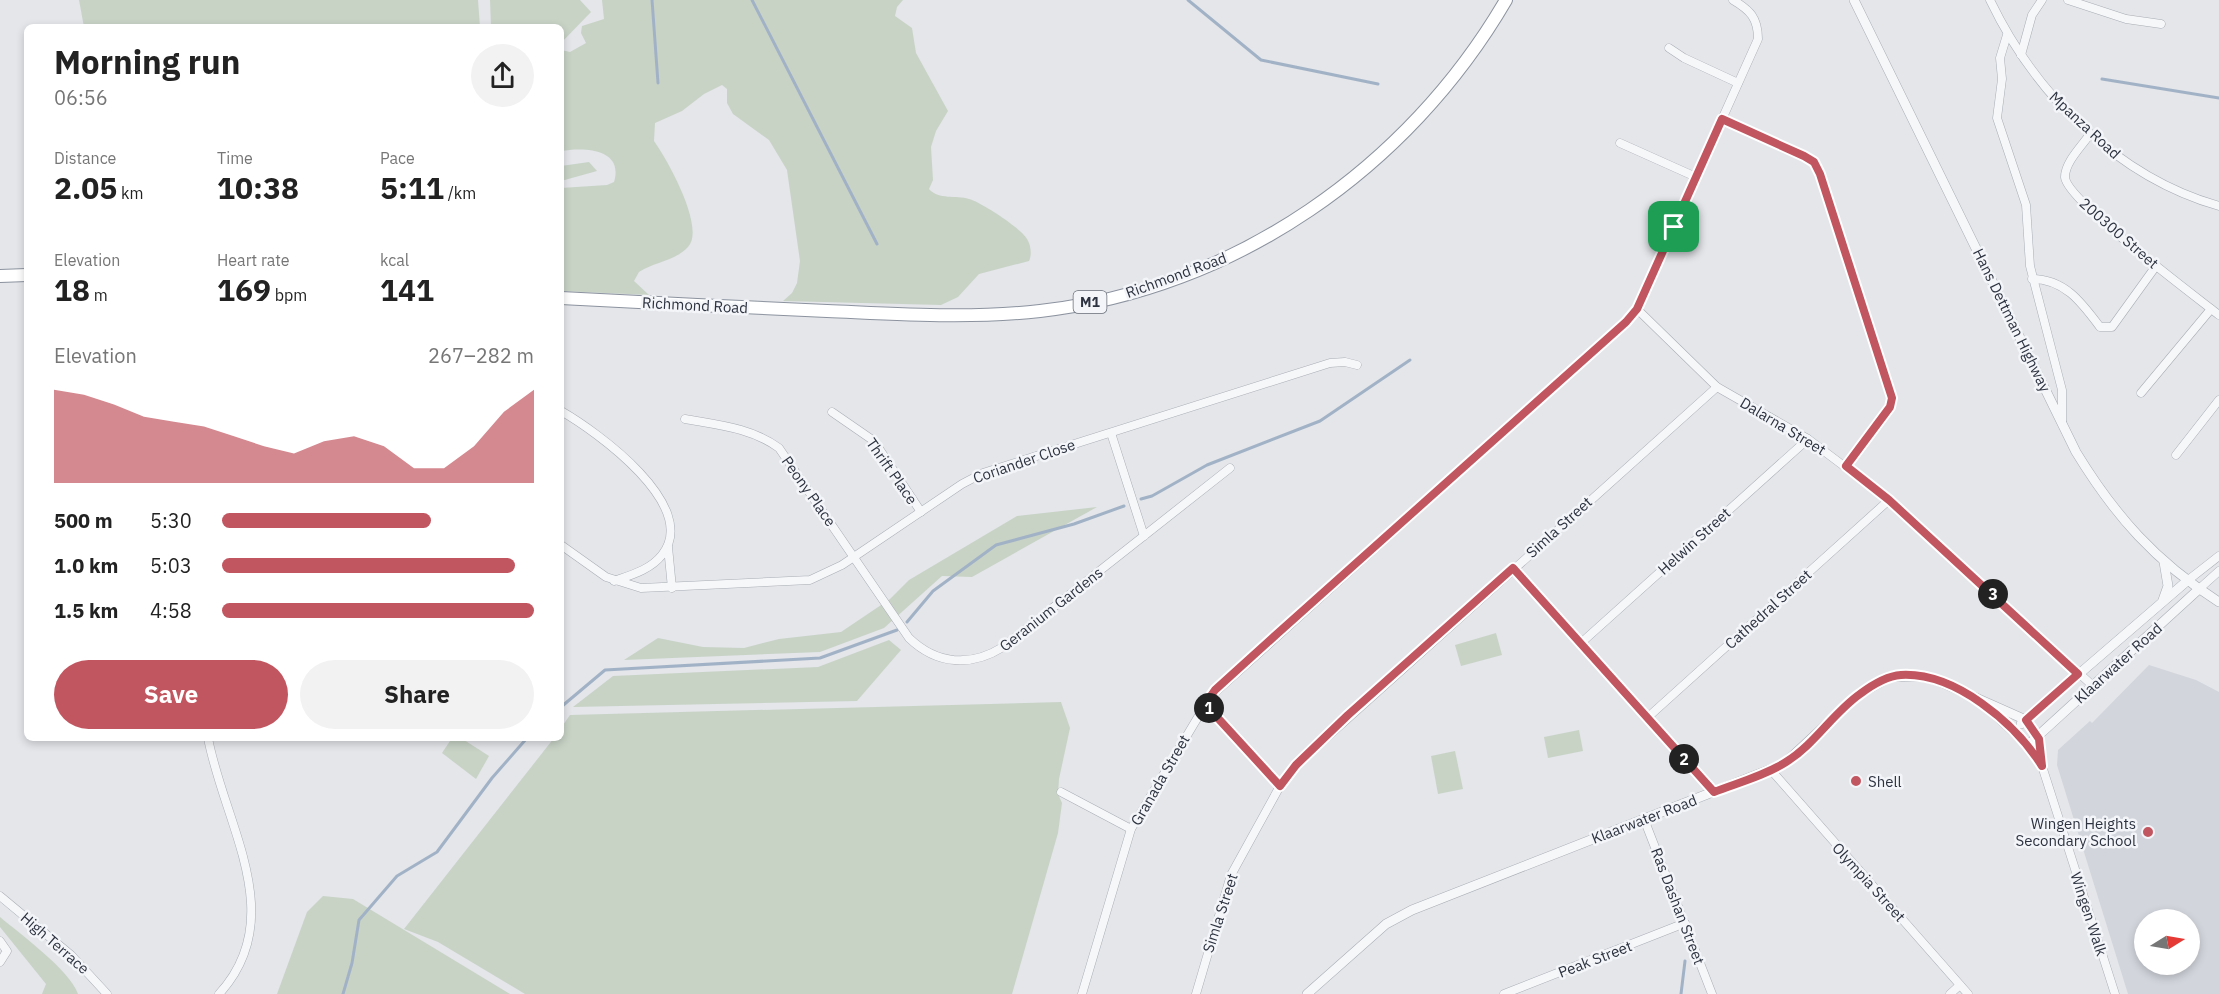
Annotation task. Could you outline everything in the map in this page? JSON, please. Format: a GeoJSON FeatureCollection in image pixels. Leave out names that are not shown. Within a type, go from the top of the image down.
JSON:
{"type":"FeatureCollection","features":[{"type":"Feature","properties":{"kind":"highway","name":"Richmond Road"},"geometry":{"type":"LineString","coordinates":[[564,298],[955,316],[1041,311],[1106,300],[1144,289],[1215,264],[1268,238],[1332,196],[1399,140],[1444,89],[1492,25],[1506,0]]}},
{"type":"Feature","properties":{"kind":"highway"},"geometry":{"type":"LineString","coordinates":[[0,276],[24,276]]}},
{"type":"Feature","properties":{"kind":"street","name":"Granada Street"},"geometry":{"type":"LineString","coordinates":[[1082,994],[1131,829],[1205,704],[1231,676],[1617,330],[1637,309],[1758,39],[1755,19],[1748,9],[1733,0]]}},
{"type":"Feature","properties":{"kind":"street","name":"Hans Dettman Highway"},"geometry":{"type":"LineString","coordinates":[[1854,0],[2062,423],[2104,497],[2145,545],[2187,581],[2219,602]]}},
{"type":"Feature","properties":{"kind":"street","name":"Mpanza Road"},"geometry":{"type":"LineString","coordinates":[[1990,0],[2007,35],[2021,56],[2054,98],[2090,134],[2126,162],[2158,182],[2219,206]]}},
{"type":"Feature","properties":{"kind":"street"},"geometry":{"type":"LineString","coordinates":[[2021,56],[2032,15],[2042,0]]}},
{"type":"Feature","properties":{"kind":"street"},"geometry":{"type":"LineString","coordinates":[[2068,0],[2126,19],[2160,24]]}},
{"type":"Feature","properties":{"kind":"street"},"geometry":{"type":"LineString","coordinates":[[2007,35],[2000,57],[2002,79],[1997,118],[2026,205],[2032,279],[2062,390],[2062,423]]}},
{"type":"Feature","properties":{"kind":"street"},"geometry":{"type":"LineString","coordinates":[[1669,48],[1684,58],[1738,83]]}},
{"type":"Feature","properties":{"kind":"street"},"geometry":{"type":"LineString","coordinates":[[1722,119],[1804,156],[1814,162],[1820,174],[1892,398],[1890,407],[1846,466]]}},
{"type":"Feature","properties":{"kind":"street","name":"200300 Street"},"geometry":{"type":"LineString","coordinates":[[2090,134],[2068,166],[2067,185],[2107,225],[2219,315]]}},
{"type":"Feature","properties":{"kind":"street"},"geometry":{"type":"LineString","coordinates":[[1620,143],[1696,177]]}},
{"type":"Feature","properties":{"kind":"street"},"geometry":{"type":"LineString","coordinates":[[2032,279],[2052,281],[2071,292],[2100,327],[2106,329],[2112,327],[2156,266]]}},
{"type":"Feature","properties":{"kind":"street","name":"Dalarna Street"},"geometry":{"type":"LineString","coordinates":[[1637,309],[1717,387],[1808,439],[1889,500],[2092,686]]}},
{"type":"Feature","properties":{"kind":"street"},"geometry":{"type":"LineString","coordinates":[[2141,393],[2211,309]]}},
{"type":"Feature","properties":{"kind":"street","name":"Coriander Close"},"geometry":{"type":"LineString","coordinates":[[564,547],[597,573],[614,581],[642,588],[810,580],[833,571],[976,476],[1330,363],[1357,365]]}},
{"type":"Feature","properties":{"kind":"street","name":"Simla Street"},"geometry":{"type":"LineString","coordinates":[[1196,994],[1226,888],[1280,786],[1296,765],[1348,715],[1717,387]]}},
{"type":"Feature","properties":{"kind":"street"},"geometry":{"type":"LineString","coordinates":[[2176,455],[2219,400]]}},
{"type":"Feature","properties":{"kind":"street","name":"Thrift Place"},"geometry":{"type":"LineString","coordinates":[[832,412],[874,441],[921,512]]}},
{"type":"Feature","properties":{"kind":"street"},"geometry":{"type":"LineString","coordinates":[[564,413],[610,443],[640,472],[664,506],[669,528],[668,546],[672,588]]}},
{"type":"Feature","properties":{"kind":"street","name":"Peony Place"},"geometry":{"type":"LineString","coordinates":[[685,418],[759,435],[779,448],[855,556]]}},
{"type":"Feature","properties":{"kind":"street"},"geometry":{"type":"LineString","coordinates":[[1111,433],[1144,536]]}},
{"type":"Feature","properties":{"kind":"street","name":"Helwin Street"},"geometry":{"type":"LineString","coordinates":[[1581,643],[1808,439]]}},
{"type":"Feature","properties":{"kind":"street","name":"Geranium Gardens"},"geometry":{"type":"LineString","coordinates":[[855,556],[903,630],[917,646],[943,659],[968,661],[992,654],[1004,647],[1230,468]]}},
{"type":"Feature","properties":{"kind":"street","name":"Cathedral Street"},"geometry":{"type":"LineString","coordinates":[[1647,718],[1889,500]]}},
{"type":"Feature","properties":{"kind":"street"},"geometry":{"type":"LineString","coordinates":[[614,581],[651,565],[668,546]]}},
{"type":"Feature","properties":{"kind":"street"},"geometry":{"type":"LineString","coordinates":[[2187,581],[2219,556]]}},
{"type":"Feature","properties":{"kind":"street"},"geometry":{"type":"LineString","coordinates":[[2160,604],[2167,590],[2164,562]]}},
{"type":"Feature","properties":{"kind":"street"},"geometry":{"type":"LineString","coordinates":[[1513,568],[1714,792]]}},
{"type":"Feature","properties":{"kind":"street"},"geometry":{"type":"LineString","coordinates":[[2199,589],[2219,571]]}},
{"type":"Feature","properties":{"kind":"street","name":"Klaarwater Road"},"geometry":{"type":"LineString","coordinates":[[2014,729],[2187,581]]}},
{"type":"Feature","properties":{"kind":"street","name":"Klaarwater Road"},"geometry":{"type":"LineString","coordinates":[[1980,702],[2014,729],[2028,745],[2199,589]]}},
{"type":"Feature","properties":{"kind":"street","name":"Klaarwater Road"},"geometry":{"type":"LineString","coordinates":[[1308,994],[1395,918],[1771,770],[1792,758],[1858,694],[1890,677],[1900,675],[1928,678],[2026,720]]}},
{"type":"Feature","properties":{"kind":"street"},"geometry":{"type":"LineString","coordinates":[[1205,704],[1280,786]]}},
{"type":"Feature","properties":{"kind":"street"},"geometry":{"type":"LineString","coordinates":[[2026,720],[2037,736]]}},
{"type":"Feature","properties":{"kind":"street","name":"Wingen Walk"},"geometry":{"type":"LineString","coordinates":[[2037,736],[2042,766],[2115,994]]}},
{"type":"Feature","properties":{"kind":"street"},"geometry":{"type":"LineString","coordinates":[[209,741],[249,880],[253,906],[250,934],[241,964],[219,994]]}},
{"type":"Feature","properties":{"kind":"street","name":"Wingen Walk"},"geometry":{"type":"LineString","coordinates":[[2028,745],[2042,766]]}},
{"type":"Feature","properties":{"kind":"street","name":"Olympia Street"},"geometry":{"type":"LineString","coordinates":[[1771,770],[1968,994]]}},
{"type":"Feature","properties":{"kind":"street"},"geometry":{"type":"LineString","coordinates":[[1061,792],[1131,829]]}},
{"type":"Feature","properties":{"kind":"street","name":"Ras Dashan Street"},"geometry":{"type":"LineString","coordinates":[[1644,819],[1712,994]]}},
{"type":"Feature","properties":{"kind":"street","name":"High Terrace"},"geometry":{"type":"LineString","coordinates":[[0,896],[71,955],[107,994]]}},
{"type":"Feature","properties":{"kind":"street","name":"Peak Street"},"geometry":{"type":"LineString","coordinates":[[1504,994],[1685,923]]}},
{"type":"Feature","properties":{"kind":"street"},"geometry":{"type":"LineString","coordinates":[[0,941],[7,951],[0,962]]}},
{"type":"Feature","properties":{"kind":"street"},"geometry":{"type":"LineString","coordinates":[[1950,994],[1960,984]]}},
{"type":"Feature","properties":{"kind":"shaded area"},"geometry":{"type":"Polygon","coordinates":[[[79,0],[478,0],[480,24],[83,24],[79,0]]]}},
{"type":"Feature","properties":{"kind":"shaded area"},"geometry":{"type":"Polygon","coordinates":[[[490,0],[580,0],[591,12],[564,40],[564,24],[491,24],[490,0]]]}},
{"type":"Feature","properties":{"kind":"shaded area"},"geometry":{"type":"Polygon","coordinates":[[[602,0],[903,0],[897,7],[895,16],[912,28],[916,53],[948,111],[936,131],[931,147],[933,180],[929,189],[938,195],[975,201],[1010,223],[1028,241],[1031,253],[1029,261],[979,274],[958,297],[941,305],[783,301],[792,293],[797,283],[800,261],[787,170],[769,140],[733,114],[727,103],[727,89],[722,85],[704,94],[682,111],[655,123],[654,141],[675,177],[689,210],[692,238],[688,247],[683,252],[639,272],[634,281],[649,295],[564,291],[564,188],[607,185],[614,182],[616,171],[608,157],[600,153],[591,150],[564,151],[564,51],[570,52],[586,43],[581,33],[582,26],[604,19],[602,0]]]}},
{"type":"Feature","properties":{"kind":"shaded area"},"geometry":{"type":"Polygon","coordinates":[[[589,162],[597,171],[564,180],[564,166],[589,162]]]}},
{"type":"Feature","properties":{"kind":"shaded area"},"geometry":{"type":"Polygon","coordinates":[[[1097,507],[972,577],[942,576],[884,628],[820,652],[624,660],[658,638],[703,647],[744,648],[779,639],[841,632],[890,599],[909,580],[1017,516],[1097,507]]]}},
{"type":"Feature","properties":{"kind":"shaded area"},"geometry":{"type":"Polygon","coordinates":[[[1496,633],[1502,655],[1461,666],[1455,645],[1496,633]]]}},
{"type":"Feature","properties":{"kind":"shaded area"},"geometry":{"type":"Polygon","coordinates":[[[889,640],[901,650],[857,701],[573,707],[613,676],[818,667],[889,640]]]}},
{"type":"Feature","properties":{"kind":"shaded area","name":"Wingen Heights Secondary School"},"geometry":{"type":"Polygon","coordinates":[[[2149,665],[2196,680],[2219,692],[2219,994],[2128,994],[2057,765],[2058,750],[2090,721],[2092,723],[2149,665]]]}},
{"type":"Feature","properties":{"kind":"shaded area"},"geometry":{"type":"Polygon","coordinates":[[[1061,702],[1070,728],[1059,779],[1058,794],[1062,803],[1058,833],[1012,994],[525,994],[438,942],[404,929],[552,741],[564,741],[564,724],[570,715],[1061,702]]]}},
{"type":"Feature","properties":{"kind":"shaded area"},"geometry":{"type":"Polygon","coordinates":[[[1579,730],[1583,751],[1548,758],[1544,737],[1579,730]]]}},
{"type":"Feature","properties":{"kind":"shaded area"},"geometry":{"type":"Polygon","coordinates":[[[450,741],[466,741],[489,756],[476,779],[442,753],[450,741]]]}},
{"type":"Feature","properties":{"kind":"shaded area"},"geometry":{"type":"Polygon","coordinates":[[[1455,751],[1463,789],[1438,794],[1431,756],[1455,751]]]}},
{"type":"Feature","properties":{"kind":"shaded area"},"geometry":{"type":"Polygon","coordinates":[[[323,896],[353,899],[510,994],[277,994],[307,912],[323,896]]]}},
{"type":"Feature","properties":{"kind":"shaded area"},"geometry":{"type":"Polygon","coordinates":[[[0,917],[55,964],[73,984],[78,994],[42,994],[46,984],[0,927],[0,917]]]}},
{"type":"Feature","properties":{"kind":"waterway"},"geometry":{"type":"LineString","coordinates":[[652,0],[658,83]]}},
{"type":"Feature","properties":{"kind":"waterway"},"geometry":{"type":"LineString","coordinates":[[752,0],[877,244]]}},
{"type":"Feature","properties":{"kind":"waterway"},"geometry":{"type":"LineString","coordinates":[[1188,0],[1261,60],[1378,84]]}},
{"type":"Feature","properties":{"kind":"waterway"},"geometry":{"type":"LineString","coordinates":[[2102,79],[2219,98]]}},
{"type":"Feature","properties":{"kind":"waterway"},"geometry":{"type":"LineString","coordinates":[[1141,499],[1152,496],[1207,465],[1320,421],[1410,360]]}},
{"type":"Feature","properties":{"kind":"waterway"},"geometry":{"type":"LineString","coordinates":[[907,622],[933,591],[996,545],[1074,524],[1124,506]]}},
{"type":"Feature","properties":{"kind":"waterway"},"geometry":{"type":"LineString","coordinates":[[564,704],[605,670],[820,658],[897,630]]}},
{"type":"Feature","properties":{"kind":"waterway"},"geometry":{"type":"LineString","coordinates":[[343,994],[352,963],[359,920],[397,876],[437,852],[492,778],[524,741]]}},
{"type":"Feature","properties":{"kind":"waterway"},"geometry":{"type":"LineString","coordinates":[[1681,994],[1685,961]]}},
{"type":"Feature","properties":{"kind":"place","name":"Shell"},"geometry":{"type":"Point","coordinates":[1856,781]}},
{"type":"Feature","properties":{"kind":"place","name":"Wingen Heights Secondary School"},"geometry":{"type":"Point","coordinates":[2148,832]}},
{"type":"Feature","properties":{"kind":"route"},"geometry":{"type":"LineString","coordinates":[[1722,119],[1804,156],[1816,166],[1892,398],[1890,407],[1846,466],[1889,500],[2078,674],[2047,704],[2026,720],[2039,739],[2042,766],[2014,729],[1980,702],[1936,680],[1900,675],[1890,677],[1858,694],[1784,764],[1714,792],[1513,568],[1348,715],[1287,774],[1280,786],[1205,704],[1215,690],[1626,322],[1637,309],[1674,227],[1722,119]]}}]}
